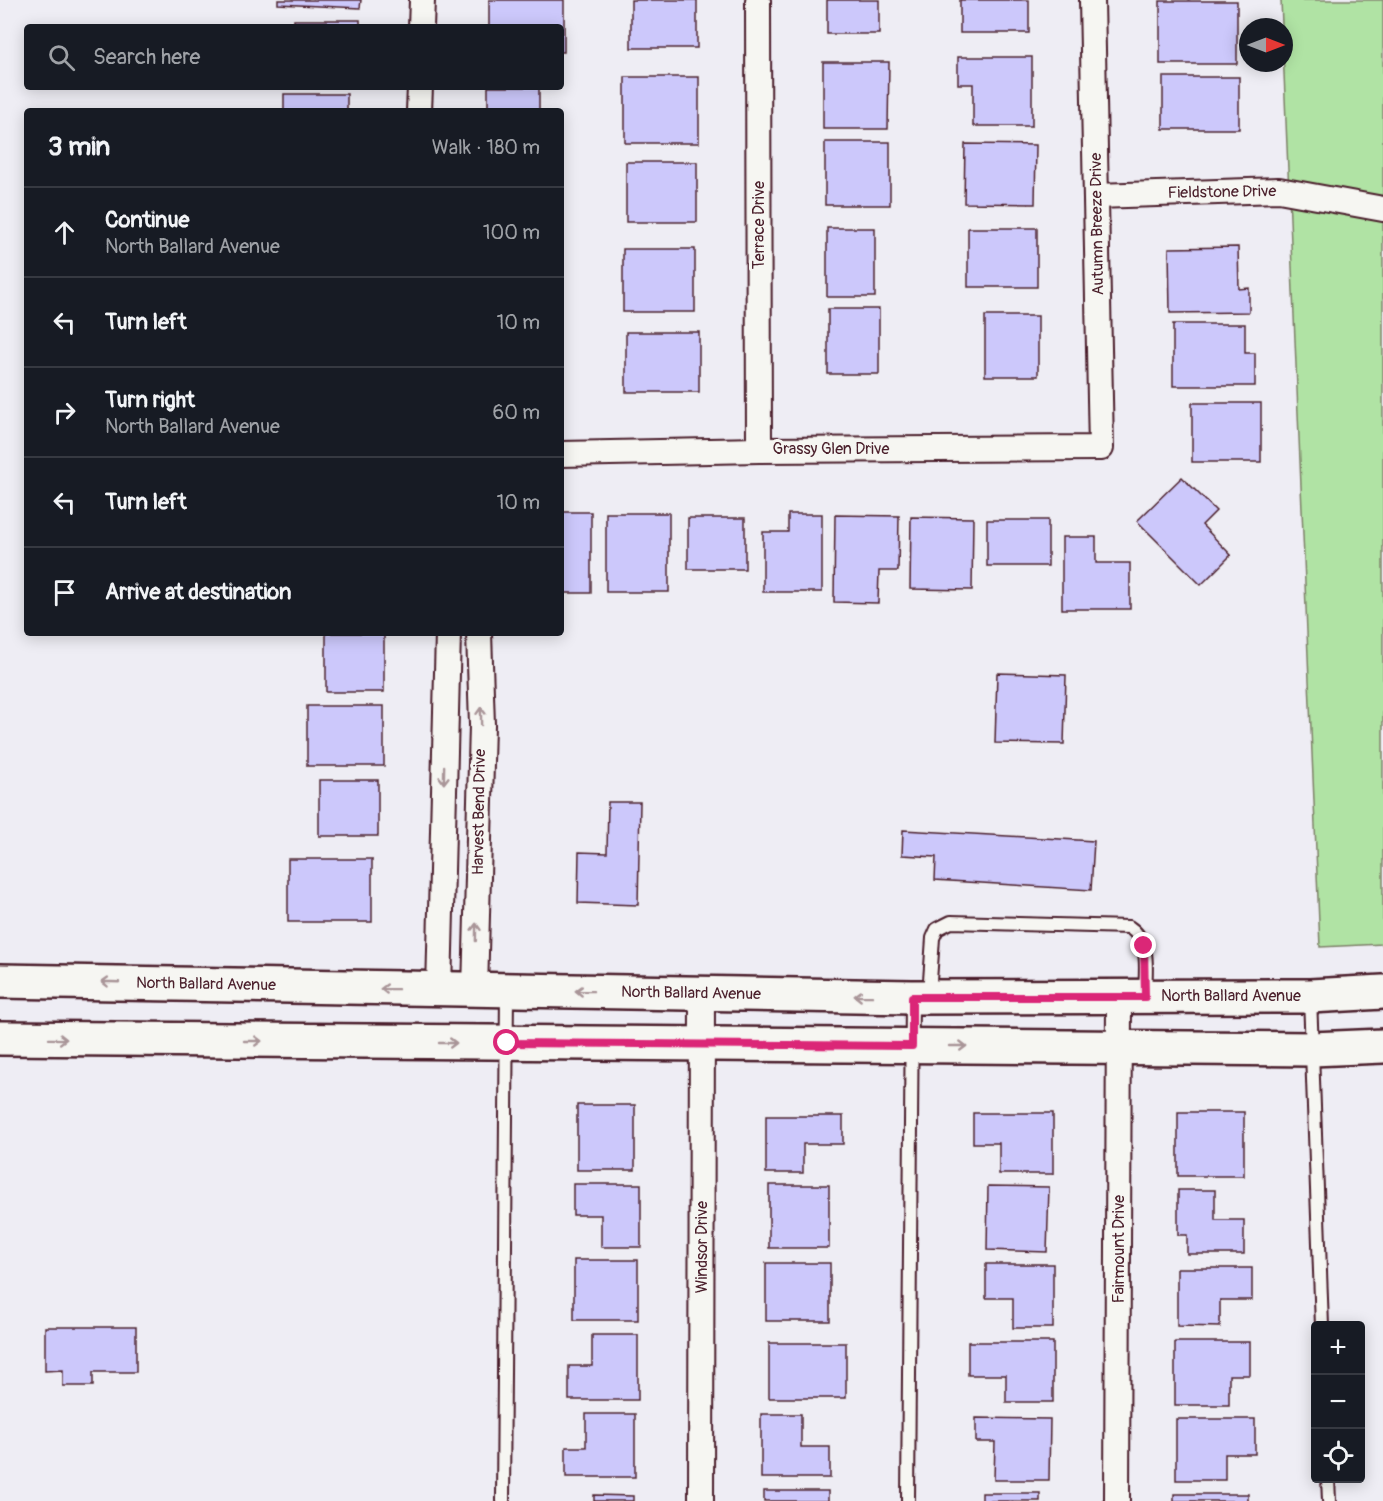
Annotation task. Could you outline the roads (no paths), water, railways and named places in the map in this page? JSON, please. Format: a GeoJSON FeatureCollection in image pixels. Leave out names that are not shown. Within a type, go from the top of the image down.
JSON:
{"type":"FeatureCollection","features":[{"type":"Feature","properties":{"kind":"main road","name":"North Ballard Avenue"},"geometry":{"type":"LineString","coordinates":[[0,981],[920,997],[1310,996],[1383,992]]}},
{"type":"Feature","properties":{"kind":"main road"},"geometry":{"type":"LineString","coordinates":[[0,1038],[702,1045],[1312,1048],[1383,1046]]}},
{"type":"Feature","properties":{"kind":"street"},"geometry":{"type":"LineString","coordinates":[[421,24],[422,0]]}},
{"type":"Feature","properties":{"kind":"street","name":"Terrace Drive"},"geometry":{"type":"LineString","coordinates":[[758,0],[759,450]]}},
{"type":"Feature","properties":{"kind":"street","name":"Autumn Breeze Drive"},"geometry":{"type":"LineString","coordinates":[[1092,0],[1101,448]]}},
{"type":"Feature","properties":{"kind":"street"},"geometry":{"type":"LineString","coordinates":[[419,108],[420,90]]}},
{"type":"Feature","properties":{"kind":"street","name":"Fieldstone Drive"},"geometry":{"type":"LineString","coordinates":[[1096,196],[1279,190],[1383,209]]}},
{"type":"Feature","properties":{"kind":"street","name":"Grassy Glen Drive"},"geometry":{"type":"LineString","coordinates":[[564,454],[1101,448]]}},
{"type":"Feature","properties":{"kind":"street"},"geometry":{"type":"LineString","coordinates":[[440,990],[448,636]]}},
{"type":"Feature","properties":{"kind":"street","name":"Harvest Bend Drive"},"geometry":{"type":"LineString","coordinates":[[479,636],[491,990]]}},
{"type":"Feature","properties":{"kind":"street","name":"Windsor Drive"},"geometry":{"type":"LineString","coordinates":[[700,1501],[702,993]]}},
{"type":"Feature","properties":{"kind":"street","name":"Fairmount Drive"},"geometry":{"type":"LineString","coordinates":[[1118,1501],[1120,1047],[1132,997]]}},
{"type":"Feature","properties":{"kind":"lane"},"geometry":{"type":"LineString","coordinates":[[908,1501],[912,1046],[920,997],[937,929],[951,922],[1129,927],[1139,934],[1144,946],[1132,997]]}},
{"type":"Feature","properties":{"kind":"lane"},"geometry":{"type":"LineString","coordinates":[[491,990],[507,1043],[503,1501]]}},
{"type":"Feature","properties":{"kind":"lane"},"geometry":{"type":"LineString","coordinates":[[1310,996],[1322,1321]]}},
{"type":"Feature","properties":{"kind":"lane"},"geometry":{"type":"LineString","coordinates":[[1328,1483],[1329,1501]]}}]}
